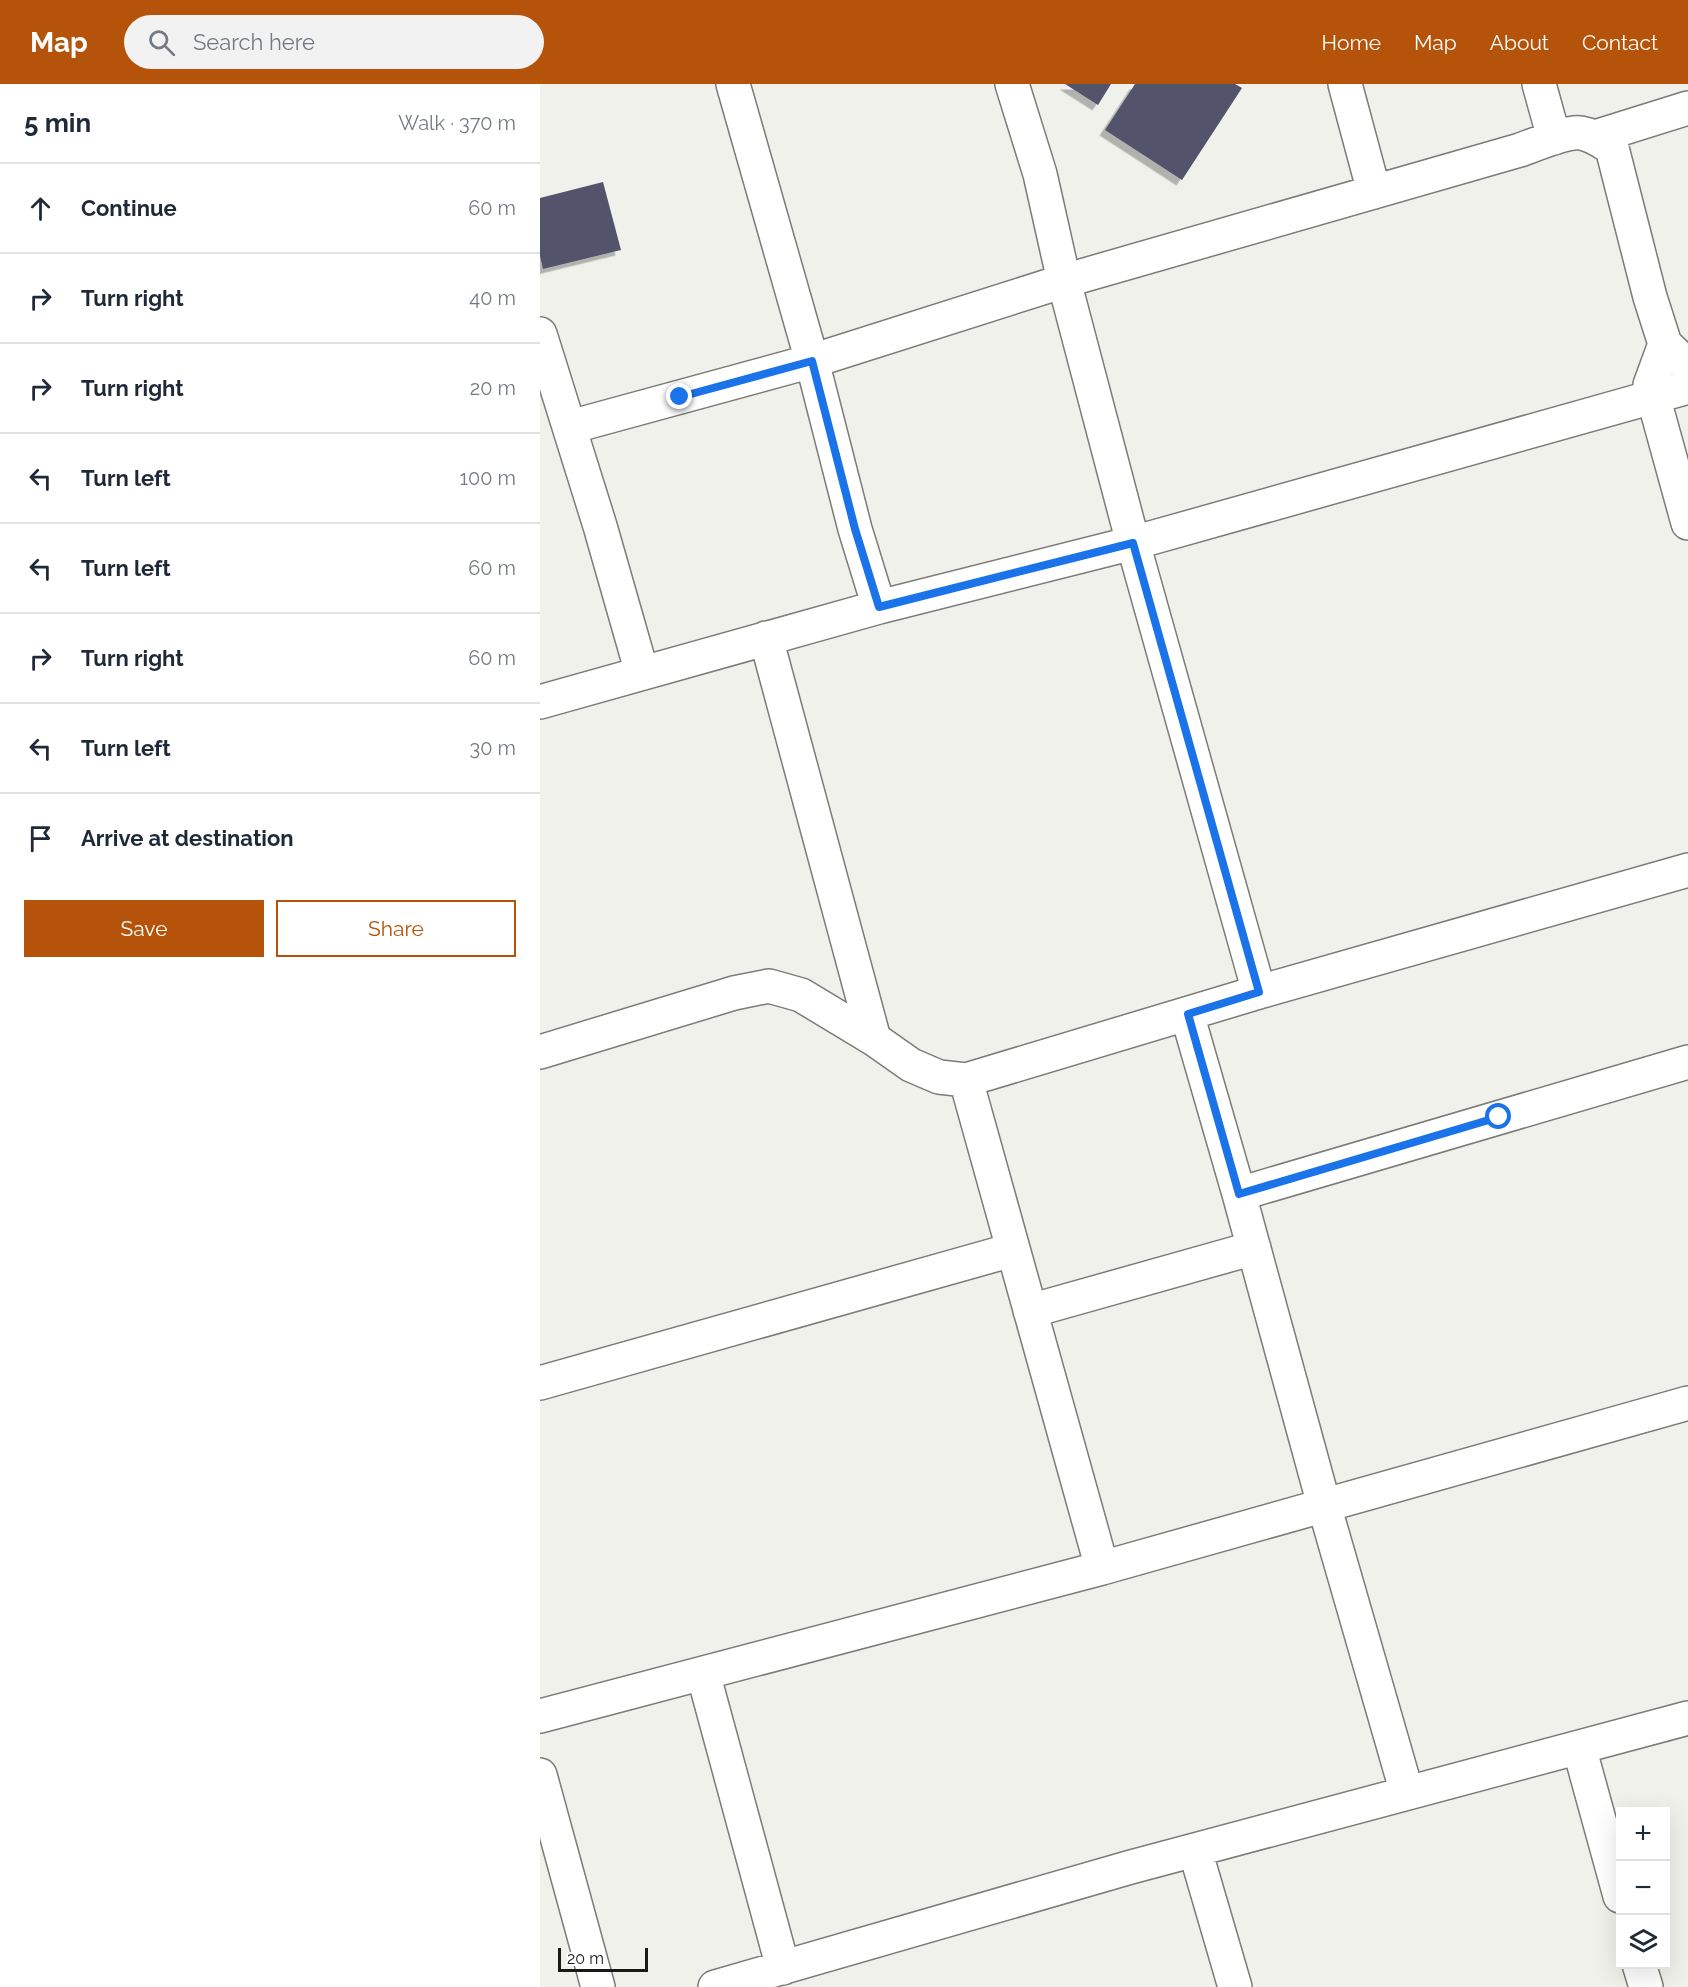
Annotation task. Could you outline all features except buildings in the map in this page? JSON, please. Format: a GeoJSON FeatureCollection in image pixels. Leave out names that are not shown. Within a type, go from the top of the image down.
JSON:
{"type":"FeatureCollection","features":[{"type":"Feature","properties":{"kind":"street"},"geometry":{"type":"LineString","coordinates":[[733,84],[812,361],[855,529],[879,607]]}},
{"type":"Feature","properties":{"kind":"street"},"geometry":{"type":"LineString","coordinates":[[1012,84],[1040,174],[1064,281],[1133,543],[1259,992]]}},
{"type":"Feature","properties":{"kind":"street"},"geometry":{"type":"LineString","coordinates":[[1345,84],[1374,192]]}},
{"type":"Feature","properties":{"kind":"street"},"geometry":{"type":"LineString","coordinates":[[1539,84],[1554,138]]}},
{"type":"Feature","properties":{"kind":"street"},"geometry":{"type":"LineString","coordinates":[[1595,137],[1688,108]]}},
{"type":"Feature","properties":{"kind":"street"},"geometry":{"type":"LineString","coordinates":[[570,427],[812,361],[1064,281],[1579,132],[1595,137],[1612,148],[1650,297],[1677,355],[1650,385],[1688,523]]}},
{"type":"Feature","properties":{"kind":"street"},"geometry":{"type":"LineString","coordinates":[[541,338],[600,526],[642,673]]}},
{"type":"Feature","properties":{"kind":"street"},"geometry":{"type":"LineString","coordinates":[[540,702],[879,607],[1133,543],[1688,387]]}},
{"type":"Feature","properties":{"kind":"street"},"geometry":{"type":"LineString","coordinates":[[766,639],[874,1039]]}},
{"type":"Feature","properties":{"kind":"street"},"geometry":{"type":"LineString","coordinates":[[540,1052],[734,993],[769,986],[801,994],[911,1065],[939,1077],[966,1080],[1259,992],[1688,870]]}},
{"type":"Feature","properties":{"kind":"street"},"geometry":{"type":"LineString","coordinates":[[1188,1014],[1407,1793]]}},
{"type":"Feature","properties":{"kind":"street"},"geometry":{"type":"LineString","coordinates":[[1239,1194],[1688,1062]]}},
{"type":"Feature","properties":{"kind":"street"},"geometry":{"type":"LineString","coordinates":[[966,1080],[1102,1568]]}},
{"type":"Feature","properties":{"kind":"street"},"geometry":{"type":"LineString","coordinates":[[1030,1311],[1254,1248]]}},
{"type":"Feature","properties":{"kind":"street"},"geometry":{"type":"LineString","coordinates":[[540,1383],[1012,1250]]}},
{"type":"Feature","properties":{"kind":"street"},"geometry":{"type":"LineString","coordinates":[[540,1716],[1102,1568],[1688,1403]]}},
{"type":"Feature","properties":{"kind":"street"},"geometry":{"type":"LineString","coordinates":[[703,1673],[783,1968]]}},
{"type":"Feature","properties":{"kind":"street"},"geometry":{"type":"LineString","coordinates":[[715,1987],[1195,1850],[1688,1718]]}},
{"type":"Feature","properties":{"kind":"street"},"geometry":{"type":"LineString","coordinates":[[1579,1747],[1616,1881]]}},
{"type":"Feature","properties":{"kind":"street"},"geometry":{"type":"LineString","coordinates":[[540,1775],[598,1987]]}},
{"type":"Feature","properties":{"kind":"street"},"geometry":{"type":"LineString","coordinates":[[1195,1850],[1235,1987]]}},
{"type":"Feature","properties":{"kind":"street"},"geometry":{"type":"LineString","coordinates":[[1641,1969],[1646,1987]]}},
{"type":"Feature","properties":{"kind":"route"},"geometry":{"type":"LineString","coordinates":[[680,397],[812,361],[855,529],[879,607],[1133,543],[1259,992],[1188,1014],[1239,1194],[1499,1117]]}}]}
